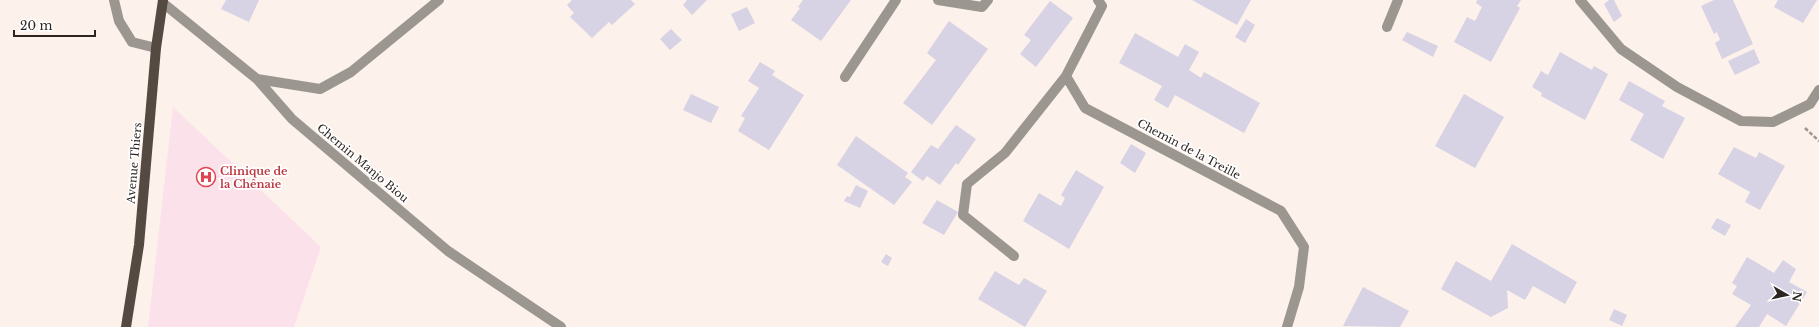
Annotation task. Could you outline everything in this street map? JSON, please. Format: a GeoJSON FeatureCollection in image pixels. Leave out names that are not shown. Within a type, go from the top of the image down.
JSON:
{"type":"FeatureCollection","features":[{"type":"Feature","properties":{"kind":"main road","name":"Avenue Thiers"},"geometry":{"type":"LineString","coordinates":[[126,327],[139,245],[156,48],[163,2]]}},
{"type":"Feature","properties":{"kind":"street"},"geometry":{"type":"LineString","coordinates":[[114,0],[119,21],[132,42],[156,48]]}},
{"type":"Feature","properties":{"kind":"street"},"geometry":{"type":"LineString","coordinates":[[257,79],[320,89],[352,72],[438,0]]}},
{"type":"Feature","properties":{"kind":"street"},"geometry":{"type":"LineString","coordinates":[[845,77],[896,0]]}},
{"type":"Feature","properties":{"kind":"street"},"geometry":{"type":"LineString","coordinates":[[938,0],[982,7],[988,0]]}},
{"type":"Feature","properties":{"kind":"street"},"geometry":{"type":"LineString","coordinates":[[1014,256],[963,215],[967,184],[1005,153],[1066,76],[1102,6],[1098,0]]}},
{"type":"Feature","properties":{"kind":"street"},"geometry":{"type":"LineString","coordinates":[[1387,27],[1398,0]]}},
{"type":"Feature","properties":{"kind":"street"},"geometry":{"type":"LineString","coordinates":[[1580,0],[1621,50],[1677,87],[1741,120],[1773,122],[1810,104],[1819,90]]}},
{"type":"Feature","properties":{"kind":"street","name":"Chemin Manjo Biou"},"geometry":{"type":"LineString","coordinates":[[163,2],[257,79],[292,118],[448,251],[560,327]]}},
{"type":"Feature","properties":{"kind":"street","name":"Chemin de la Treille"},"geometry":{"type":"LineString","coordinates":[[1066,76],[1085,108],[1281,211],[1304,247],[1299,287],[1287,327]]}},
{"type":"Feature","properties":{"kind":"shaded area","name":"Clinique de la Chênaie"},"geometry":{"type":"Polygon","coordinates":[[[173,107],[321,247],[294,327],[148,327],[173,107]]]}},
{"type":"Feature","properties":{"kind":"building"},"geometry":{"type":"Polygon","coordinates":[[[226,0],[259,0],[249,22],[221,9],[226,0]]]}},
{"type":"Feature","properties":{"kind":"building"},"geometry":{"type":"Polygon","coordinates":[[[572,0],[631,0],[635,4],[612,25],[609,22],[592,38],[570,17],[574,13],[567,5],[572,0]]]}},
{"type":"Feature","properties":{"kind":"building"},"geometry":{"type":"Polygon","coordinates":[[[687,0],[707,0],[692,15],[683,5],[687,0]]]}},
{"type":"Feature","properties":{"kind":"building"},"geometry":{"type":"Polygon","coordinates":[[[803,0],[851,0],[821,41],[791,20],[800,8],[798,7],[803,0]]]}},
{"type":"Feature","properties":{"kind":"building"},"geometry":{"type":"Polygon","coordinates":[[[1192,0],[1251,0],[1237,25],[1192,0]]]}},
{"type":"Feature","properties":{"kind":"building"},"geometry":{"type":"Polygon","coordinates":[[[1477,0],[1521,0],[1517,6],[1520,8],[1491,62],[1454,42],[1467,17],[1475,21],[1482,7],[1476,3],[1477,0]]]}},
{"type":"Feature","properties":{"kind":"building"},"geometry":{"type":"Polygon","coordinates":[[[1609,0],[1614,0],[1622,16],[1614,22],[1604,4],[1609,0]]]}},
{"type":"Feature","properties":{"kind":"building"},"geometry":{"type":"Polygon","coordinates":[[[1714,0],[1733,0],[1753,44],[1722,59],[1715,43],[1720,40],[1717,32],[1714,34],[1701,6],[1714,0]]]}},
{"type":"Feature","properties":{"kind":"building"},"geometry":{"type":"Polygon","coordinates":[[[1778,0],[1817,0],[1803,23],[1774,7],[1778,0]]]}},
{"type":"Feature","properties":{"kind":"building"},"geometry":{"type":"Polygon","coordinates":[[[1050,1],[1073,18],[1036,67],[1020,54],[1031,40],[1024,35],[1050,1]]]}},
{"type":"Feature","properties":{"kind":"building"},"geometry":{"type":"Polygon","coordinates":[[[747,7],[755,23],[739,31],[731,14],[747,7]]]}},
{"type":"Feature","properties":{"kind":"building"},"geometry":{"type":"Polygon","coordinates":[[[1246,19],[1255,25],[1245,43],[1235,37],[1246,19]]]}},
{"type":"Feature","properties":{"kind":"building"},"geometry":{"type":"Polygon","coordinates":[[[949,21],[988,49],[932,125],[903,103],[936,60],[927,53],[949,21]]]}},
{"type":"Feature","properties":{"kind":"building"},"geometry":{"type":"Polygon","coordinates":[[[671,29],[682,40],[670,50],[660,39],[671,29]]]}},
{"type":"Feature","properties":{"kind":"building"},"geometry":{"type":"Polygon","coordinates":[[[1407,32],[1438,46],[1433,57],[1402,40],[1407,32]]]}},
{"type":"Feature","properties":{"kind":"building"},"geometry":{"type":"Polygon","coordinates":[[[1135,33],[1178,57],[1185,44],[1199,52],[1189,70],[1201,78],[1204,72],[1260,103],[1244,133],[1175,95],[1168,108],[1154,100],[1162,86],[1119,63],[1135,33]]]}},
{"type":"Feature","properties":{"kind":"building"},"geometry":{"type":"Polygon","coordinates":[[[1754,49],[1760,63],[1735,75],[1728,61],[1754,49]]]}},
{"type":"Feature","properties":{"kind":"building"},"geometry":{"type":"Polygon","coordinates":[[[1560,52],[1592,70],[1594,66],[1608,74],[1585,120],[1541,96],[1542,93],[1532,87],[1541,71],[1548,75],[1560,52]]]}},
{"type":"Feature","properties":{"kind":"building"},"geometry":{"type":"Polygon","coordinates":[[[760,62],[775,71],[772,75],[804,95],[769,150],[738,131],[745,118],[741,116],[759,88],[748,81],[760,62]]]}},
{"type":"Feature","properties":{"kind":"building"},"geometry":{"type":"Polygon","coordinates":[[[1629,81],[1665,101],[1662,106],[1685,118],[1663,159],[1630,140],[1644,114],[1619,100],[1629,81]]]}},
{"type":"Feature","properties":{"kind":"building"},"geometry":{"type":"Polygon","coordinates":[[[691,94],[719,107],[711,123],[683,110],[691,94]]]}},
{"type":"Feature","properties":{"kind":"building"},"geometry":{"type":"Polygon","coordinates":[[[1464,94],[1504,117],[1475,168],[1435,146],[1464,94]]]}},
{"type":"Feature","properties":{"kind":"building"},"geometry":{"type":"Polygon","coordinates":[[[956,125],[976,139],[958,165],[956,163],[940,185],[927,176],[923,181],[911,172],[931,145],[938,149],[956,125]]]}},
{"type":"Feature","properties":{"kind":"building"},"geometry":{"type":"Polygon","coordinates":[[[856,136],[908,173],[905,177],[912,182],[894,205],[837,165],[856,136]]]}},
{"type":"Feature","properties":{"kind":"building"},"geometry":{"type":"Polygon","coordinates":[[[1131,144],[1146,153],[1135,173],[1120,163],[1131,144]]]}},
{"type":"Feature","properties":{"kind":"building"},"geometry":{"type":"Polygon","coordinates":[[[1734,147],[1756,158],[1759,152],[1785,166],[1760,210],[1745,202],[1750,192],[1718,174],[1734,147]]]}},
{"type":"Feature","properties":{"kind":"building"},"geometry":{"type":"Polygon","coordinates":[[[1076,170],[1104,187],[1069,249],[1023,221],[1039,193],[1061,206],[1065,198],[1061,195],[1076,170]]]}},
{"type":"Feature","properties":{"kind":"building"},"geometry":{"type":"Polygon","coordinates":[[[856,185],[868,191],[860,208],[844,201],[847,196],[850,197],[856,185]]]}},
{"type":"Feature","properties":{"kind":"building"},"geometry":{"type":"Polygon","coordinates":[[[937,200],[958,212],[944,235],[922,223],[937,200]]]}},
{"type":"Feature","properties":{"kind":"building"},"geometry":{"type":"Polygon","coordinates":[[[1717,218],[1731,225],[1725,236],[1711,228],[1717,218]]]}},
{"type":"Feature","properties":{"kind":"building"},"geometry":{"type":"Polygon","coordinates":[[[1512,244],[1577,282],[1565,304],[1533,286],[1525,300],[1507,290],[1508,308],[1491,317],[1441,289],[1456,261],[1491,281],[1512,244]]]}},
{"type":"Feature","properties":{"kind":"building"},"geometry":{"type":"Polygon","coordinates":[[[886,254],[892,258],[888,266],[881,262],[886,254]]]}},
{"type":"Feature","properties":{"kind":"building"},"geometry":{"type":"Polygon","coordinates":[[[1747,257],[1774,273],[1783,260],[1796,269],[1789,282],[1807,292],[1786,326],[1767,314],[1759,327],[1735,327],[1751,305],[1732,294],[1737,286],[1732,283],[1747,257]]]}},
{"type":"Feature","properties":{"kind":"building"},"geometry":{"type":"Polygon","coordinates":[[[995,271],[1019,285],[1024,278],[1047,291],[1025,327],[978,299],[995,271]]]}},
{"type":"Feature","properties":{"kind":"building"},"geometry":{"type":"Polygon","coordinates":[[[1363,287],[1409,311],[1400,327],[1343,326],[1363,287]]]}},
{"type":"Feature","properties":{"kind":"building"},"geometry":{"type":"Polygon","coordinates":[[[1614,309],[1627,315],[1622,326],[1609,320],[1614,309]]]}},
{"type":"Feature","properties":{"kind":"place","name":"Clinique de la Chênaie"},"geometry":{"type":"Point","coordinates":[206,177]}}]}
